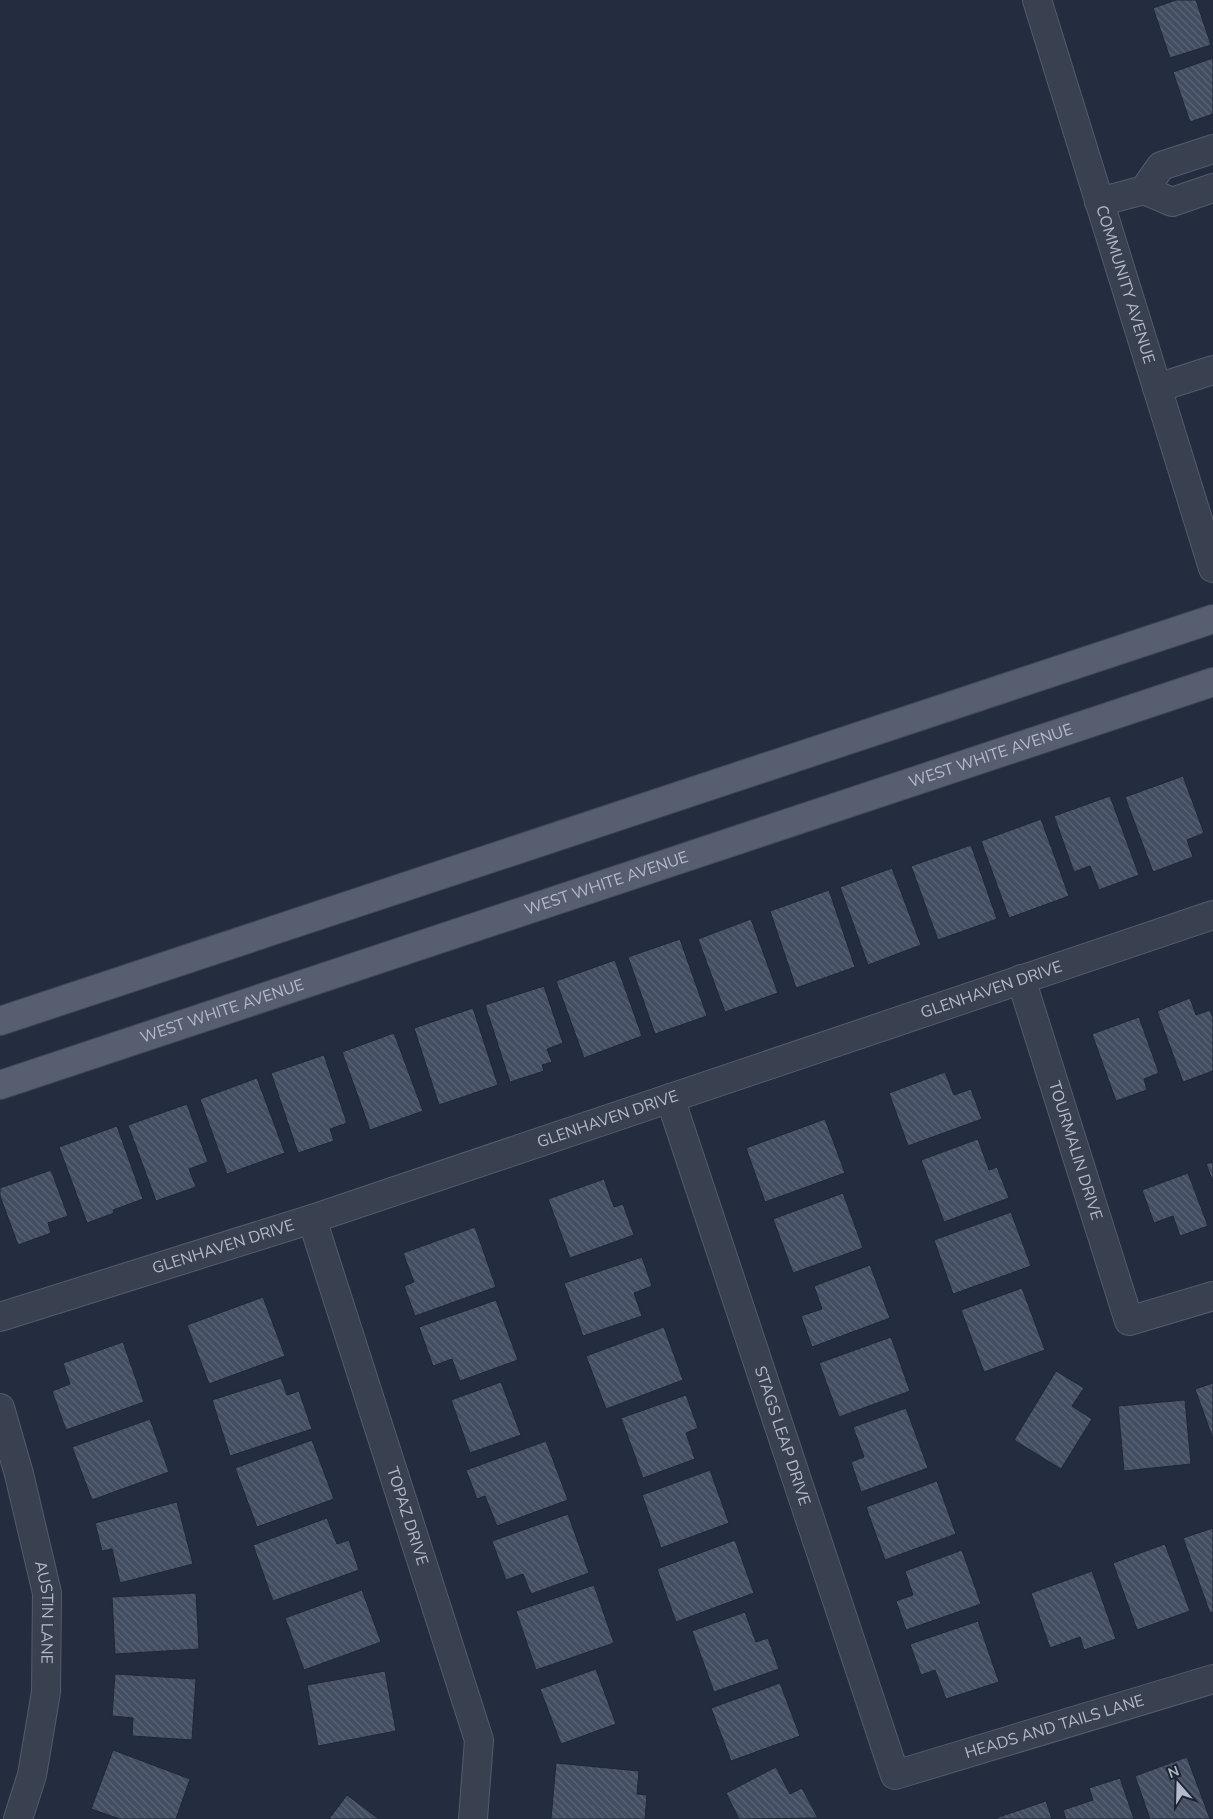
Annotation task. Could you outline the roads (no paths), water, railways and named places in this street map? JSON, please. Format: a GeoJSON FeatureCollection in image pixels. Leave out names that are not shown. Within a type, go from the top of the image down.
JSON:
{"type":"FeatureCollection","features":[{"type":"Feature","properties":{"kind":"main road"},"geometry":{"type":"LineString","coordinates":[[0,1021],[1213,619]]}},
{"type":"Feature","properties":{"kind":"main road","name":"WEST WHITE AVENUE"},"geometry":{"type":"LineString","coordinates":[[0,1085],[1213,682]]}},
{"type":"Feature","properties":{"kind":"street","name":"COMMUNITY AVENUE"},"geometry":{"type":"LineString","coordinates":[[1037,0],[1213,568]]}},
{"type":"Feature","properties":{"kind":"street"},"geometry":{"type":"LineString","coordinates":[[1144,190],[1161,166],[1213,149]]}},
{"type":"Feature","properties":{"kind":"street"},"geometry":{"type":"LineString","coordinates":[[1099,202],[1144,190],[1172,202],[1213,188]]}},
{"type":"Feature","properties":{"kind":"street"},"geometry":{"type":"LineString","coordinates":[[1157,388],[1213,370]]}},
{"type":"Feature","properties":{"kind":"street","name":"GLENHAVEN DRIVE"},"geometry":{"type":"LineString","coordinates":[[0,1317],[312,1218],[1213,915]]}},
{"type":"Feature","properties":{"kind":"street","name":"TOURMALIN DRIVE"},"geometry":{"type":"LineString","coordinates":[[1021,980],[1128,1321],[1213,1296]]}},
{"type":"Feature","properties":{"kind":"street","name":"STAGS LEAP DRIVE"},"geometry":{"type":"LineString","coordinates":[[670,1098],[895,1775]]}},
{"type":"Feature","properties":{"kind":"street","name":"TOPAZ DRIVE"},"geometry":{"type":"LineString","coordinates":[[312,1218],[479,1740],[473,1819]]}},
{"type":"Feature","properties":{"kind":"street","name":"AUSTIN LANE"},"geometry":{"type":"LineString","coordinates":[[0,1408],[19,1474],[47,1593],[46,1692],[32,1775],[18,1819]]}},
{"type":"Feature","properties":{"kind":"street","name":"HEADS AND TAILS LANE"},"geometry":{"type":"LineString","coordinates":[[895,1775],[1213,1679]]}}]}
